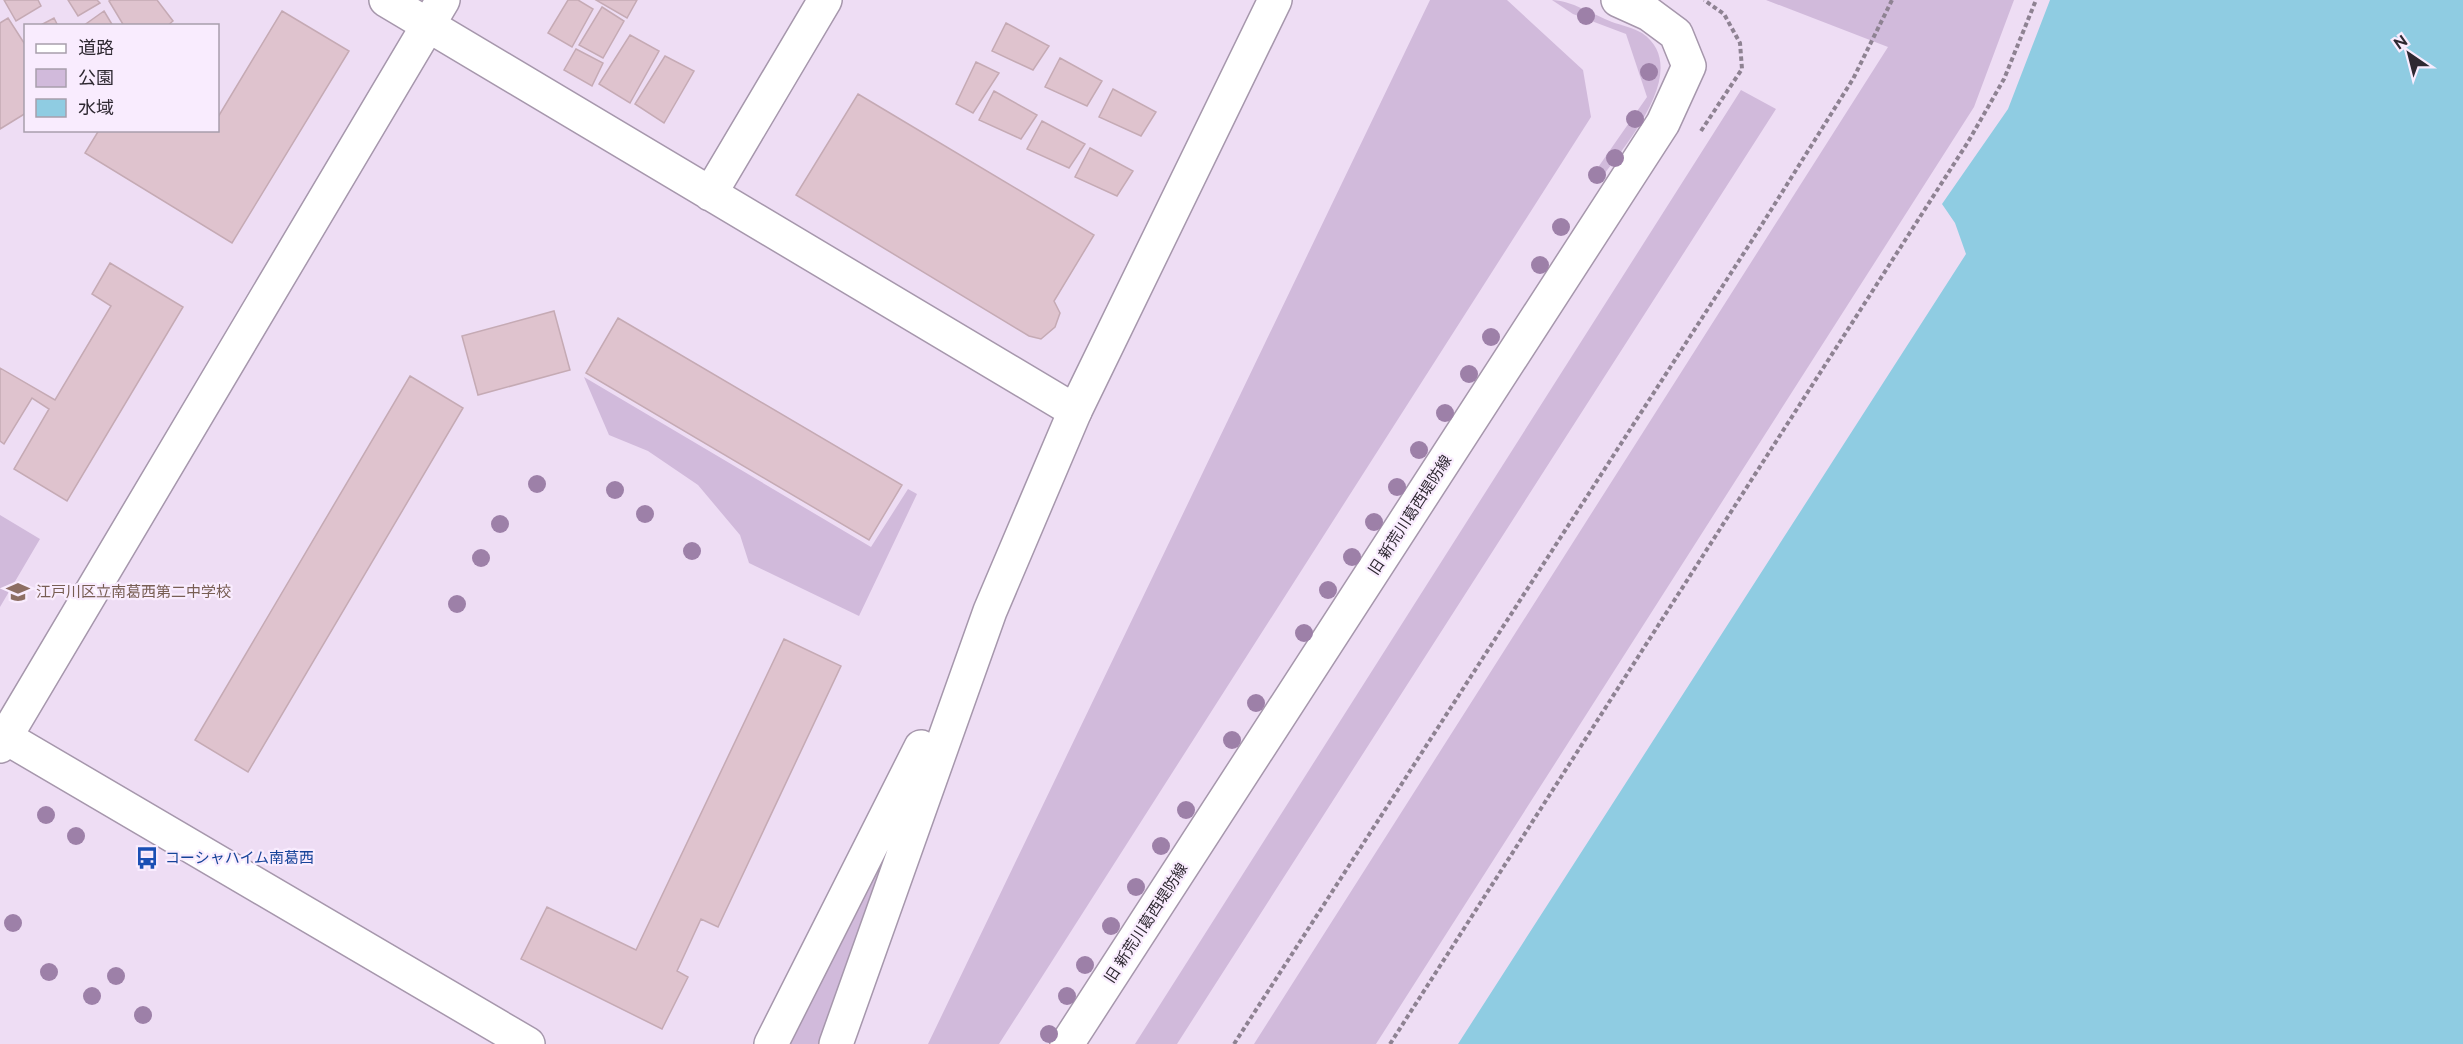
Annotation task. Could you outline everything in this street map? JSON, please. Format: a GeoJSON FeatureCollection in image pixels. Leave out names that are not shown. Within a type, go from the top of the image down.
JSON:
{"type":"FeatureCollection","features":[{"type":"Feature","properties":{"kind":"street"},"geometry":{"type":"LineString","coordinates":[[386,0],[435,13],[710,194],[1075,411]]}},
{"type":"Feature","properties":{"kind":"street"},"geometry":{"type":"LineString","coordinates":[[710,194],[825,0]]}},
{"type":"Feature","properties":{"kind":"street"},"geometry":{"type":"LineString","coordinates":[[836,1044],[990,611],[1075,411],[1275,0]]}},
{"type":"Feature","properties":{"kind":"street","name":"旧 新荒川葛西堤防線"},"geometry":{"type":"LineString","coordinates":[[1067,1044],[1663,123],[1689,66],[1676,34],[1649,14],[1618,0]]}},
{"type":"Feature","properties":{"kind":"street"},"geometry":{"type":"LineString","coordinates":[[435,13],[2,740],[528,1044]]}},
{"type":"Feature","properties":{"kind":"street"},"geometry":{"type":"LineString","coordinates":[[771,1044],[990,611]]}},
{"type":"Feature","properties":{"kind":"path"},"geometry":{"type":"LineString","coordinates":[[1234,1044],[1751,242],[1853,79],[1892,0]]}},
{"type":"Feature","properties":{"kind":"path"},"geometry":{"type":"LineString","coordinates":[[1390,1044],[1968,142],[2004,80],[2036,0]]}},
{"type":"Feature","properties":{"kind":"green space"},"geometry":{"type":"Polygon","coordinates":[[[1430,0],[1507,0],[1583,70],[1591,117],[999,1044],[928,1044],[1430,0]]]}},
{"type":"Feature","properties":{"kind":"green space"},"geometry":{"type":"Polygon","coordinates":[[[1552,0],[1574,5],[1638,31],[1656,48],[1661,67],[1658,87],[1637,128],[1600,180],[1592,176],[1647,97],[1626,34],[1573,14],[1552,0]]]}},
{"type":"Feature","properties":{"kind":"green space"},"geometry":{"type":"Polygon","coordinates":[[[1766,0],[2014,0],[1974,107],[1376,1044],[1254,1044],[1888,47],[1766,0]]]}},
{"type":"Feature","properties":{"kind":"green space"},"geometry":{"type":"Polygon","coordinates":[[[1741,90],[1776,109],[1177,1044],[1135,1044],[1741,90]]]}},
{"type":"Feature","properties":{"kind":"green space"},"geometry":{"type":"Polygon","coordinates":[[[584,377],[871,547],[908,489],[917,494],[859,616],[749,563],[740,535],[698,485],[648,451],[609,435],[584,377]]]}},
{"type":"Feature","properties":{"kind":"green space"},"geometry":{"type":"Polygon","coordinates":[[[0,515],[40,539],[0,607],[0,515]]]}},
{"type":"Feature","properties":{"kind":"green space"},"geometry":{"type":"Polygon","coordinates":[[[904,811],[821,1044],[787,1044],[904,811]]]}},
{"type":"Feature","properties":{"kind":"water"},"geometry":{"type":"Polygon","coordinates":[[[2050,0],[2463,0],[2463,1044],[1458,1044],[1966,254],[1955,223],[1942,204],[2008,109],[2050,0]]]}},
{"type":"Feature","properties":{"kind":"building"},"geometry":{"type":"Polygon","coordinates":[[[4,0],[38,0],[41,6],[16,21],[4,0]]]}},
{"type":"Feature","properties":{"kind":"building"},"geometry":{"type":"Polygon","coordinates":[[[68,0],[97,0],[100,3],[78,16],[68,0]]]}},
{"type":"Feature","properties":{"kind":"building"},"geometry":{"type":"Polygon","coordinates":[[[157,0],[173,21],[169,24],[123,24],[109,1],[157,0]]]}},
{"type":"Feature","properties":{"kind":"building"},"geometry":{"type":"Polygon","coordinates":[[[568,0],[578,0],[593,9],[572,47],[548,33],[568,0]]]}},
{"type":"Feature","properties":{"kind":"building"},"geometry":{"type":"Polygon","coordinates":[[[596,0],[637,0],[627,18],[596,0]]]}},
{"type":"Feature","properties":{"kind":"building"},"geometry":{"type":"Polygon","coordinates":[[[602,7],[624,21],[603,58],[579,45],[602,7]]]}},
{"type":"Feature","properties":{"kind":"building"},"geometry":{"type":"Polygon","coordinates":[[[104,11],[112,24],[86,24],[104,11]]]}},
{"type":"Feature","properties":{"kind":"building"},"geometry":{"type":"Polygon","coordinates":[[[282,11],[349,51],[232,243],[85,153],[98,132],[219,132],[219,115],[282,11]]]}},
{"type":"Feature","properties":{"kind":"building"},"geometry":{"type":"Polygon","coordinates":[[[8,18],[24,43],[24,114],[0,129],[0,23],[8,18]]]}},
{"type":"Feature","properties":{"kind":"building"},"geometry":{"type":"Polygon","coordinates":[[[54,18],[57,24],[43,24],[54,18]]]}},
{"type":"Feature","properties":{"kind":"building"},"geometry":{"type":"Polygon","coordinates":[[[1006,23],[1049,46],[1033,70],[992,51],[1006,23]]]}},
{"type":"Feature","properties":{"kind":"building"},"geometry":{"type":"Polygon","coordinates":[[[630,35],[659,51],[630,103],[599,84],[630,35]]]}},
{"type":"Feature","properties":{"kind":"building"},"geometry":{"type":"Polygon","coordinates":[[[576,49],[603,63],[592,86],[564,70],[576,49]]]}},
{"type":"Feature","properties":{"kind":"building"},"geometry":{"type":"Polygon","coordinates":[[[665,56],[694,71],[664,123],[635,104],[665,56]]]}},
{"type":"Feature","properties":{"kind":"building"},"geometry":{"type":"Polygon","coordinates":[[[1060,58],[1102,81],[1087,106],[1045,87],[1060,58]]]}},
{"type":"Feature","properties":{"kind":"building"},"geometry":{"type":"Polygon","coordinates":[[[976,62],[999,73],[973,113],[956,104],[976,62]]]}},
{"type":"Feature","properties":{"kind":"building"},"geometry":{"type":"Polygon","coordinates":[[[1113,89],[1156,112],[1141,136],[1099,117],[1113,89]]]}},
{"type":"Feature","properties":{"kind":"building"},"geometry":{"type":"Polygon","coordinates":[[[994,91],[1037,115],[1021,139],[979,120],[994,91]]]}},
{"type":"Feature","properties":{"kind":"building"},"geometry":{"type":"Polygon","coordinates":[[[858,94],[1094,235],[1054,301],[1060,313],[1055,327],[1041,339],[1029,336],[796,195],[858,94]]]}},
{"type":"Feature","properties":{"kind":"building"},"geometry":{"type":"Polygon","coordinates":[[[1042,121],[1085,144],[1069,168],[1027,149],[1042,121]]]}},
{"type":"Feature","properties":{"kind":"building"},"geometry":{"type":"Polygon","coordinates":[[[1090,148],[1133,171],[1117,196],[1075,177],[1090,148]]]}},
{"type":"Feature","properties":{"kind":"building"},"geometry":{"type":"Polygon","coordinates":[[[110,263],[183,307],[67,501],[14,469],[49,409],[32,398],[4,444],[0,441],[0,368],[55,400],[111,306],[92,294],[110,263]]]}},
{"type":"Feature","properties":{"kind":"building"},"geometry":{"type":"Polygon","coordinates":[[[554,311],[570,370],[478,395],[462,336],[554,311]]]}},
{"type":"Feature","properties":{"kind":"building"},"geometry":{"type":"Polygon","coordinates":[[[618,318],[902,485],[869,540],[586,373],[618,318]]]}},
{"type":"Feature","properties":{"kind":"building"},"geometry":{"type":"Polygon","coordinates":[[[410,376],[463,408],[248,772],[195,740],[410,376]]]}},
{"type":"Feature","properties":{"kind":"building"},"geometry":{"type":"Polygon","coordinates":[[[784,639],[841,666],[718,927],[701,919],[677,971],[688,977],[662,1029],[521,959],[547,907],[636,950],[784,639]]]}},
{"type":"Feature","properties":{"kind":"place","name":"江戸川区立南葛西第二中学校"},"geometry":{"type":"Point","coordinates":[18,592]}},
{"type":"Feature","properties":{"kind":"place","name":"コーシャハイム南葛西"},"geometry":{"type":"Point","coordinates":[147,858]}}]}
